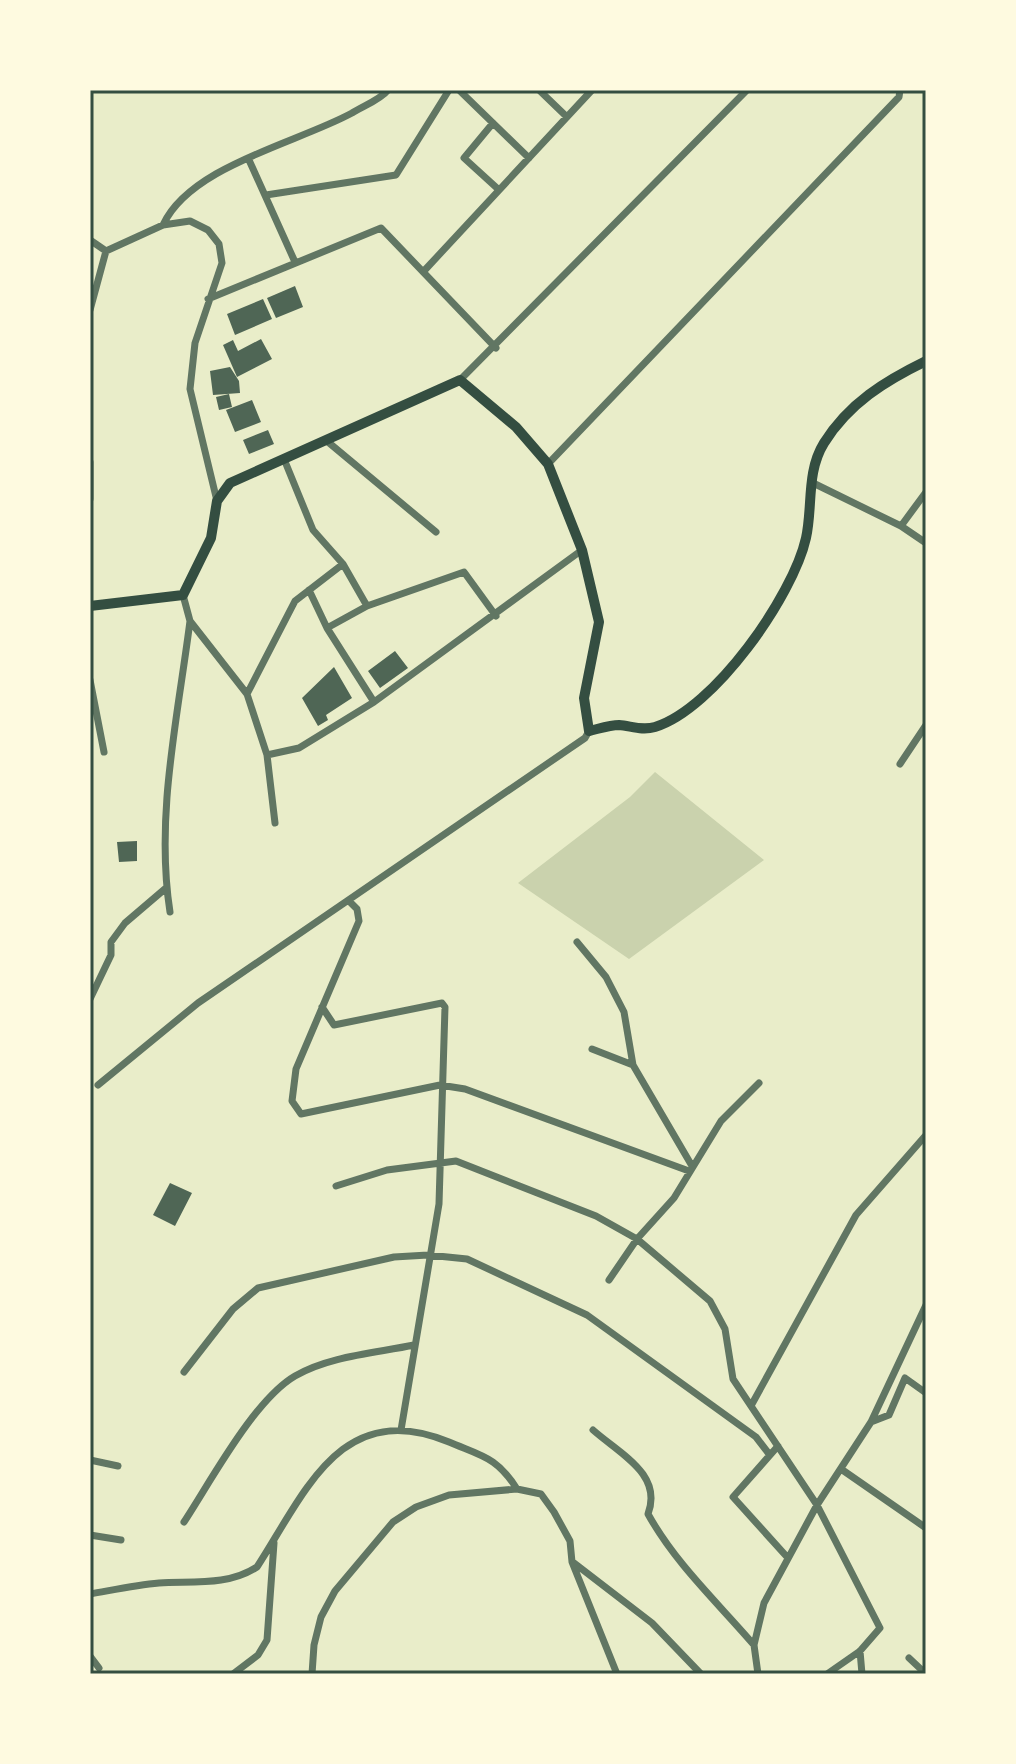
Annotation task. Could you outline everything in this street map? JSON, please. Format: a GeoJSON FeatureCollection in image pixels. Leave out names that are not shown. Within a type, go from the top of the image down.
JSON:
{"type":"FeatureCollection","features":[{"type":"Feature","properties":{"kind":"main road"},"geometry":{"type":"LineString","coordinates":[[90,606],[183,595],[211,538],[217,501],[230,483],[328,442],[460,380],[516,427],[548,464],[582,550],[599,622],[584,698],[589,731],[618,725],[634,729],[654,728],[682,714],[711,691],[740,658],[798,567],[807,535],[811,482],[823,445],[849,411],[882,382],[926,361]]}},
{"type":"Feature","properties":{"kind":"street"},"geometry":{"type":"LineString","coordinates":[[163,225],[169,210],[183,196],[215,175],[334,122],[388,90]]}},
{"type":"Feature","properties":{"kind":"street"},"geometry":{"type":"LineString","coordinates":[[266,195],[396,175],[449,90]]}},
{"type":"Feature","properties":{"kind":"street"},"geometry":{"type":"LineString","coordinates":[[459,90],[529,158]]}},
{"type":"Feature","properties":{"kind":"street"},"geometry":{"type":"LineString","coordinates":[[539,90],[567,117]]}},
{"type":"Feature","properties":{"kind":"street"},"geometry":{"type":"LineString","coordinates":[[423,272],[592,90]]}},
{"type":"Feature","properties":{"kind":"street"},"geometry":{"type":"LineString","coordinates":[[460,380],[496,348],[744,91]]}},
{"type":"Feature","properties":{"kind":"street"},"geometry":{"type":"LineString","coordinates":[[548,464],[900,94]]}},
{"type":"Feature","properties":{"kind":"street"},"geometry":{"type":"LineString","coordinates":[[493,123],[464,158],[498,189]]}},
{"type":"Feature","properties":{"kind":"street"},"geometry":{"type":"LineString","coordinates":[[249,160],[295,262]]}},
{"type":"Feature","properties":{"kind":"street"},"geometry":{"type":"LineString","coordinates":[[90,310],[106,251],[163,225],[190,221],[208,230],[219,244],[222,263],[195,343],[190,389],[217,501]]}},
{"type":"Feature","properties":{"kind":"street"},"geometry":{"type":"LineString","coordinates":[[208,299],[381,228],[496,348]]}},
{"type":"Feature","properties":{"kind":"street"},"geometry":{"type":"LineString","coordinates":[[90,240],[106,251]]}},
{"type":"Feature","properties":{"kind":"street"},"geometry":{"type":"LineString","coordinates":[[328,442],[436,532]]}},
{"type":"Feature","properties":{"kind":"street"},"geometry":{"type":"LineString","coordinates":[[284,459],[313,530],[343,564],[367,606]]}},
{"type":"Feature","properties":{"kind":"street"},"geometry":{"type":"LineString","coordinates":[[90,462],[91,499]]}},
{"type":"Feature","properties":{"kind":"street"},"geometry":{"type":"LineString","coordinates":[[811,482],[901,526],[926,543]]}},
{"type":"Feature","properties":{"kind":"street"},"geometry":{"type":"LineString","coordinates":[[901,526],[926,492]]}},
{"type":"Feature","properties":{"kind":"street"},"geometry":{"type":"LineString","coordinates":[[267,755],[299,748],[374,702],[496,616],[582,550]]}},
{"type":"Feature","properties":{"kind":"street"},"geometry":{"type":"LineString","coordinates":[[247,694],[295,601],[343,564]]}},
{"type":"Feature","properties":{"kind":"street"},"geometry":{"type":"LineString","coordinates":[[327,628],[367,606],[464,572],[496,616]]}},
{"type":"Feature","properties":{"kind":"street"},"geometry":{"type":"LineString","coordinates":[[309,590],[327,628],[374,702]]}},
{"type":"Feature","properties":{"kind":"street"},"geometry":{"type":"LineString","coordinates":[[183,595],[190,621],[247,694],[267,755],[275,823]]}},
{"type":"Feature","properties":{"kind":"street"},"geometry":{"type":"LineString","coordinates":[[170,912],[166,888],[170,752],[190,621]]}},
{"type":"Feature","properties":{"kind":"street"},"geometry":{"type":"LineString","coordinates":[[90,680],[104,752]]}},
{"type":"Feature","properties":{"kind":"street"},"geometry":{"type":"LineString","coordinates":[[900,764],[926,725]]}},
{"type":"Feature","properties":{"kind":"street"},"geometry":{"type":"LineString","coordinates":[[98,1085],[198,1003],[349,901],[534,769],[585,738],[589,731]]}},
{"type":"Feature","properties":{"kind":"street"},"geometry":{"type":"LineString","coordinates":[[90,999],[111,955],[111,942],[125,923],[166,888]]}},
{"type":"Feature","properties":{"kind":"street"},"geometry":{"type":"LineString","coordinates":[[349,901],[357,909],[359,921],[296,1069],[292,1101],[301,1114],[440,1085],[465,1089],[691,1169]]}},
{"type":"Feature","properties":{"kind":"street"},"geometry":{"type":"LineString","coordinates":[[577,942],[606,977],[624,1012],[633,1065],[691,1169]]}},
{"type":"Feature","properties":{"kind":"street"},"geometry":{"type":"LineString","coordinates":[[322,1007],[334,1025],[442,1003],[445,1007],[440,1085],[442,1161],[439,1204],[401,1430]]}},
{"type":"Feature","properties":{"kind":"street"},"geometry":{"type":"LineString","coordinates":[[592,1049],[633,1065]]}},
{"type":"Feature","properties":{"kind":"street"},"geometry":{"type":"LineString","coordinates":[[609,1280],[637,1239],[674,1198],[721,1121],[759,1083]]}},
{"type":"Feature","properties":{"kind":"street"},"geometry":{"type":"LineString","coordinates":[[752,1404],[856,1215],[926,1135]]}},
{"type":"Feature","properties":{"kind":"street"},"geometry":{"type":"LineString","coordinates":[[336,1186],[387,1170],[456,1161],[582,1211],[637,1239],[710,1301],[725,1329],[733,1379],[817,1505],[880,1628],[860,1651],[827,1674]]}},
{"type":"Feature","properties":{"kind":"street"},"geometry":{"type":"LineString","coordinates":[[184,1372],[233,1309],[258,1288],[394,1257],[428,1255],[467,1259],[587,1315],[756,1437],[769,1454]]}},
{"type":"Feature","properties":{"kind":"street"},"geometry":{"type":"LineString","coordinates":[[758,1674],[754,1645],[764,1603],[817,1505],[871,1422],[926,1305]]}},
{"type":"Feature","properties":{"kind":"street"},"geometry":{"type":"LineString","coordinates":[[184,1522],[271,1392],[297,1374],[348,1358],[414,1345]]}},
{"type":"Feature","properties":{"kind":"street"},"geometry":{"type":"LineString","coordinates":[[871,1422],[889,1415],[905,1378],[926,1393]]}},
{"type":"Feature","properties":{"kind":"street"},"geometry":{"type":"LineString","coordinates":[[90,1594],[156,1583],[226,1581],[244,1576],[257,1567],[324,1463],[355,1441],[401,1430],[427,1433],[502,1464],[517,1489]]}},
{"type":"Feature","properties":{"kind":"street"},"geometry":{"type":"LineString","coordinates":[[593,1430],[650,1479],[654,1498],[648,1514],[656,1528],[713,1601],[754,1645]]}},
{"type":"Feature","properties":{"kind":"street"},"geometry":{"type":"LineString","coordinates":[[778,1446],[733,1497],[788,1558]]}},
{"type":"Feature","properties":{"kind":"street"},"geometry":{"type":"LineString","coordinates":[[90,1460],[118,1466]]}},
{"type":"Feature","properties":{"kind":"street"},"geometry":{"type":"LineString","coordinates":[[841,1469],[926,1528]]}},
{"type":"Feature","properties":{"kind":"street"},"geometry":{"type":"LineString","coordinates":[[312,1674],[314,1645],[321,1617],[335,1591],[393,1522],[416,1507],[449,1495],[517,1489],[541,1494],[570,1541],[572,1562],[617,1674]]}},
{"type":"Feature","properties":{"kind":"street"},"geometry":{"type":"LineString","coordinates":[[90,1535],[121,1540]]}},
{"type":"Feature","properties":{"kind":"street"},"geometry":{"type":"LineString","coordinates":[[233,1674],[258,1655],[267,1640],[274,1541]]}},
{"type":"Feature","properties":{"kind":"street"},"geometry":{"type":"LineString","coordinates":[[572,1562],[652,1623],[701,1674]]}},
{"type":"Feature","properties":{"kind":"street"},"geometry":{"type":"LineString","coordinates":[[860,1651],[862,1674]]}},
{"type":"Feature","properties":{"kind":"street"},"geometry":{"type":"LineString","coordinates":[[90,1656],[99,1668]]}},
{"type":"Feature","properties":{"kind":"street"},"geometry":{"type":"LineString","coordinates":[[909,1658],[926,1674]]}},
{"type":"Feature","properties":{"kind":"green space"},"geometry":{"type":"Polygon","coordinates":[[[655,772],[764,860],[629,959],[518,883],[630,797],[655,772]]]}},
{"type":"Feature","properties":{"kind":"building"},"geometry":{"type":"Polygon","coordinates":[[[295,286],[303,307],[276,318],[267,298],[295,286]]]}},
{"type":"Feature","properties":{"kind":"building"},"geometry":{"type":"Polygon","coordinates":[[[263,299],[272,319],[235,335],[227,314],[263,299]]]}},
{"type":"Feature","properties":{"kind":"building"},"geometry":{"type":"Polygon","coordinates":[[[261,339],[272,359],[237,377],[223,345],[233,340],[238,351],[261,339]]]}},
{"type":"Feature","properties":{"kind":"building"},"geometry":{"type":"Polygon","coordinates":[[[230,367],[239,381],[240,393],[213,395],[210,371],[230,367]]]}},
{"type":"Feature","properties":{"kind":"building"},"geometry":{"type":"Polygon","coordinates":[[[229,394],[232,407],[219,410],[216,397],[229,394]]]}},
{"type":"Feature","properties":{"kind":"building"},"geometry":{"type":"Polygon","coordinates":[[[252,400],[261,422],[235,432],[226,410],[252,400]]]}},
{"type":"Feature","properties":{"kind":"building"},"geometry":{"type":"Polygon","coordinates":[[[268,430],[274,444],[249,454],[243,440],[268,430]]]}},
{"type":"Feature","properties":{"kind":"building"},"geometry":{"type":"Polygon","coordinates":[[[395,651],[408,668],[380,688],[368,671],[395,651]]]}},
{"type":"Feature","properties":{"kind":"building"},"geometry":{"type":"Polygon","coordinates":[[[334,667],[352,698],[326,715],[328,720],[318,726],[302,698],[334,667]]]}},
{"type":"Feature","properties":{"kind":"building"},"geometry":{"type":"Polygon","coordinates":[[[137,841],[137,861],[119,862],[117,842],[137,841]]]}},
{"type":"Feature","properties":{"kind":"building"},"geometry":{"type":"Polygon","coordinates":[[[170,1183],[192,1193],[175,1226],[153,1215],[170,1183]]]}}]}
